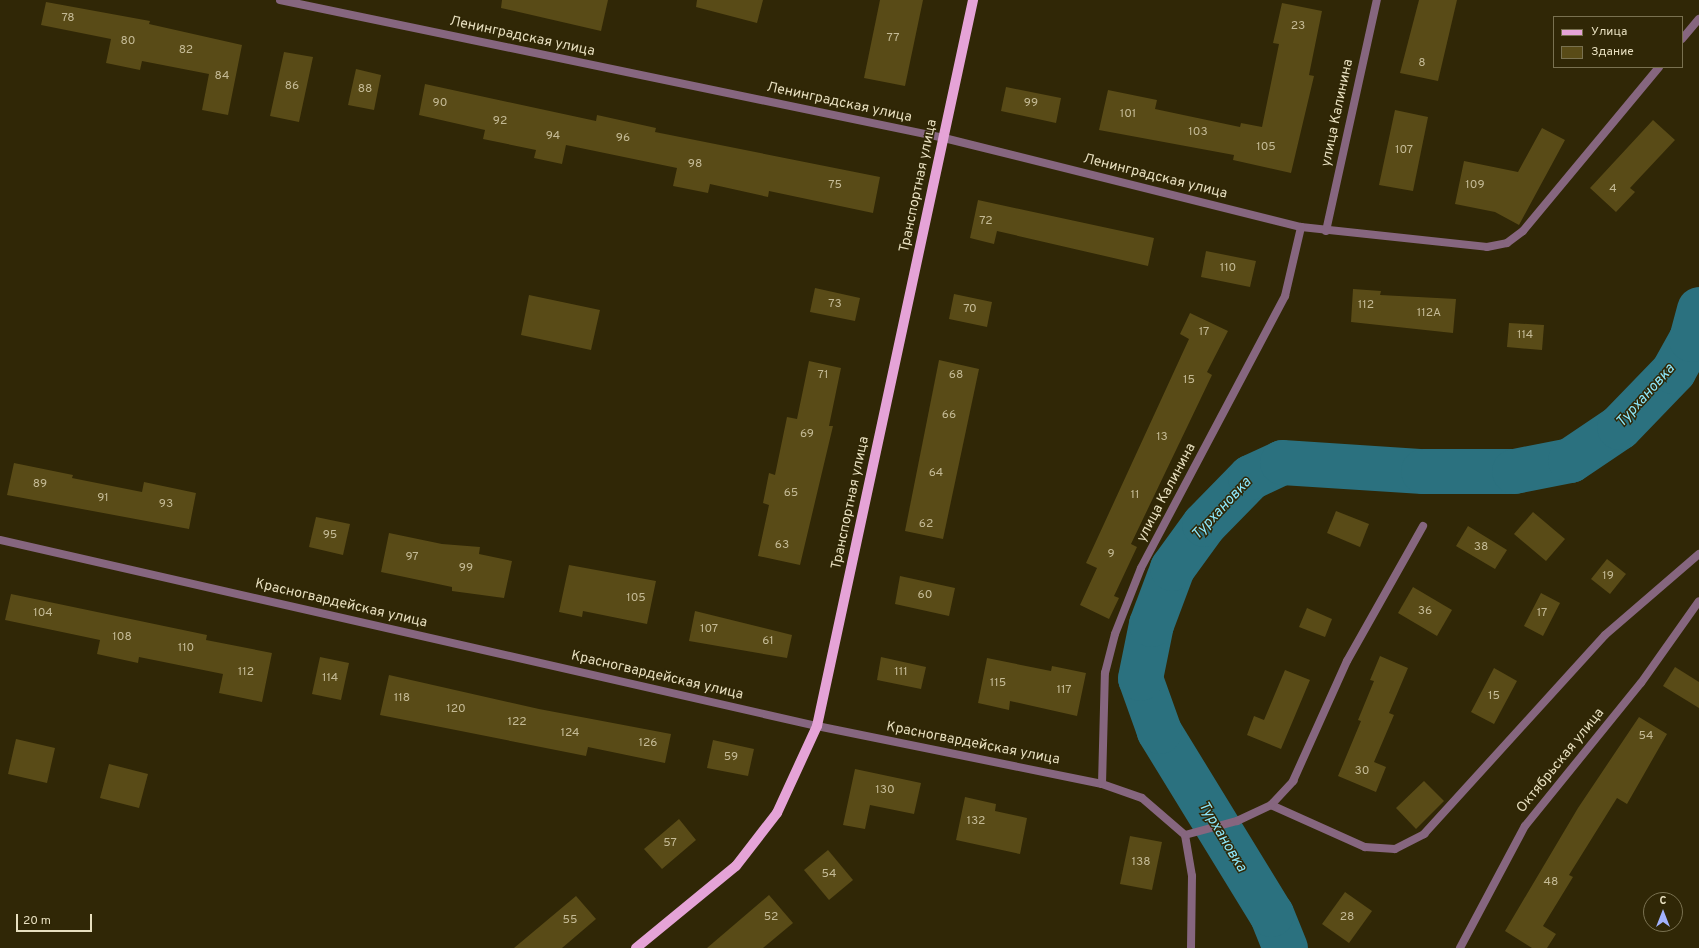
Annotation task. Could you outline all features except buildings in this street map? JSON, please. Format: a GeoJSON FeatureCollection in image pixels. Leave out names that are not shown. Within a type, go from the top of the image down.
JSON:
{"type":"FeatureCollection","features":[{"type":"Feature","properties":{"kind":"main road","name":"Транспортная улица"},"geometry":{"type":"LineString","coordinates":[[636,948],[736,866],[777,813],[817,726],[973,0]]}},
{"type":"Feature","properties":{"kind":"street","name":"Ленинградская улица"},"geometry":{"type":"LineString","coordinates":[[280,0],[944,138],[1301,227],[1326,231],[1487,247],[1507,243],[1523,231],[1658,68]]}},
{"type":"Feature","properties":{"kind":"street","name":"улица Калинина"},"geometry":{"type":"LineString","coordinates":[[1326,231],[1376,0]]}},
{"type":"Feature","properties":{"kind":"street"},"geometry":{"type":"LineString","coordinates":[[1683,38],[1699,19]]}},
{"type":"Feature","properties":{"kind":"street","name":"улица Калинина"},"geometry":{"type":"LineString","coordinates":[[1102,784],[1105,673],[1115,634],[1141,568],[1285,296],[1301,227]]}},
{"type":"Feature","properties":{"kind":"street"},"geometry":{"type":"LineString","coordinates":[[1191,948],[1192,876],[1185,835],[1237,821],[1271,805],[1293,781],[1347,661],[1423,526]]}},
{"type":"Feature","properties":{"kind":"street","name":"Красногвардейская улица"},"geometry":{"type":"LineString","coordinates":[[0,540],[817,726],[1102,784],[1142,798],[1185,835]]}},
{"type":"Feature","properties":{"kind":"street"},"geometry":{"type":"LineString","coordinates":[[1271,805],[1365,847],[1395,849],[1424,834],[1605,635],[1699,554]]}},
{"type":"Feature","properties":{"kind":"street","name":"Октябрьская улица"},"geometry":{"type":"LineString","coordinates":[[1460,948],[1525,826],[1641,683],[1699,601]]}},
{"type":"Feature","properties":{"kind":"waterway","name":"Турхановка"},"geometry":{"type":"LineString","coordinates":[[1285,948],[1271,914],[1159,731],[1140,678],[1151,624],[1172,568],[1204,524],[1250,477],[1282,462],[1423,471],[1514,471],[1570,460],[1619,427],[1673,371],[1691,339],[1699,309]]}}]}
